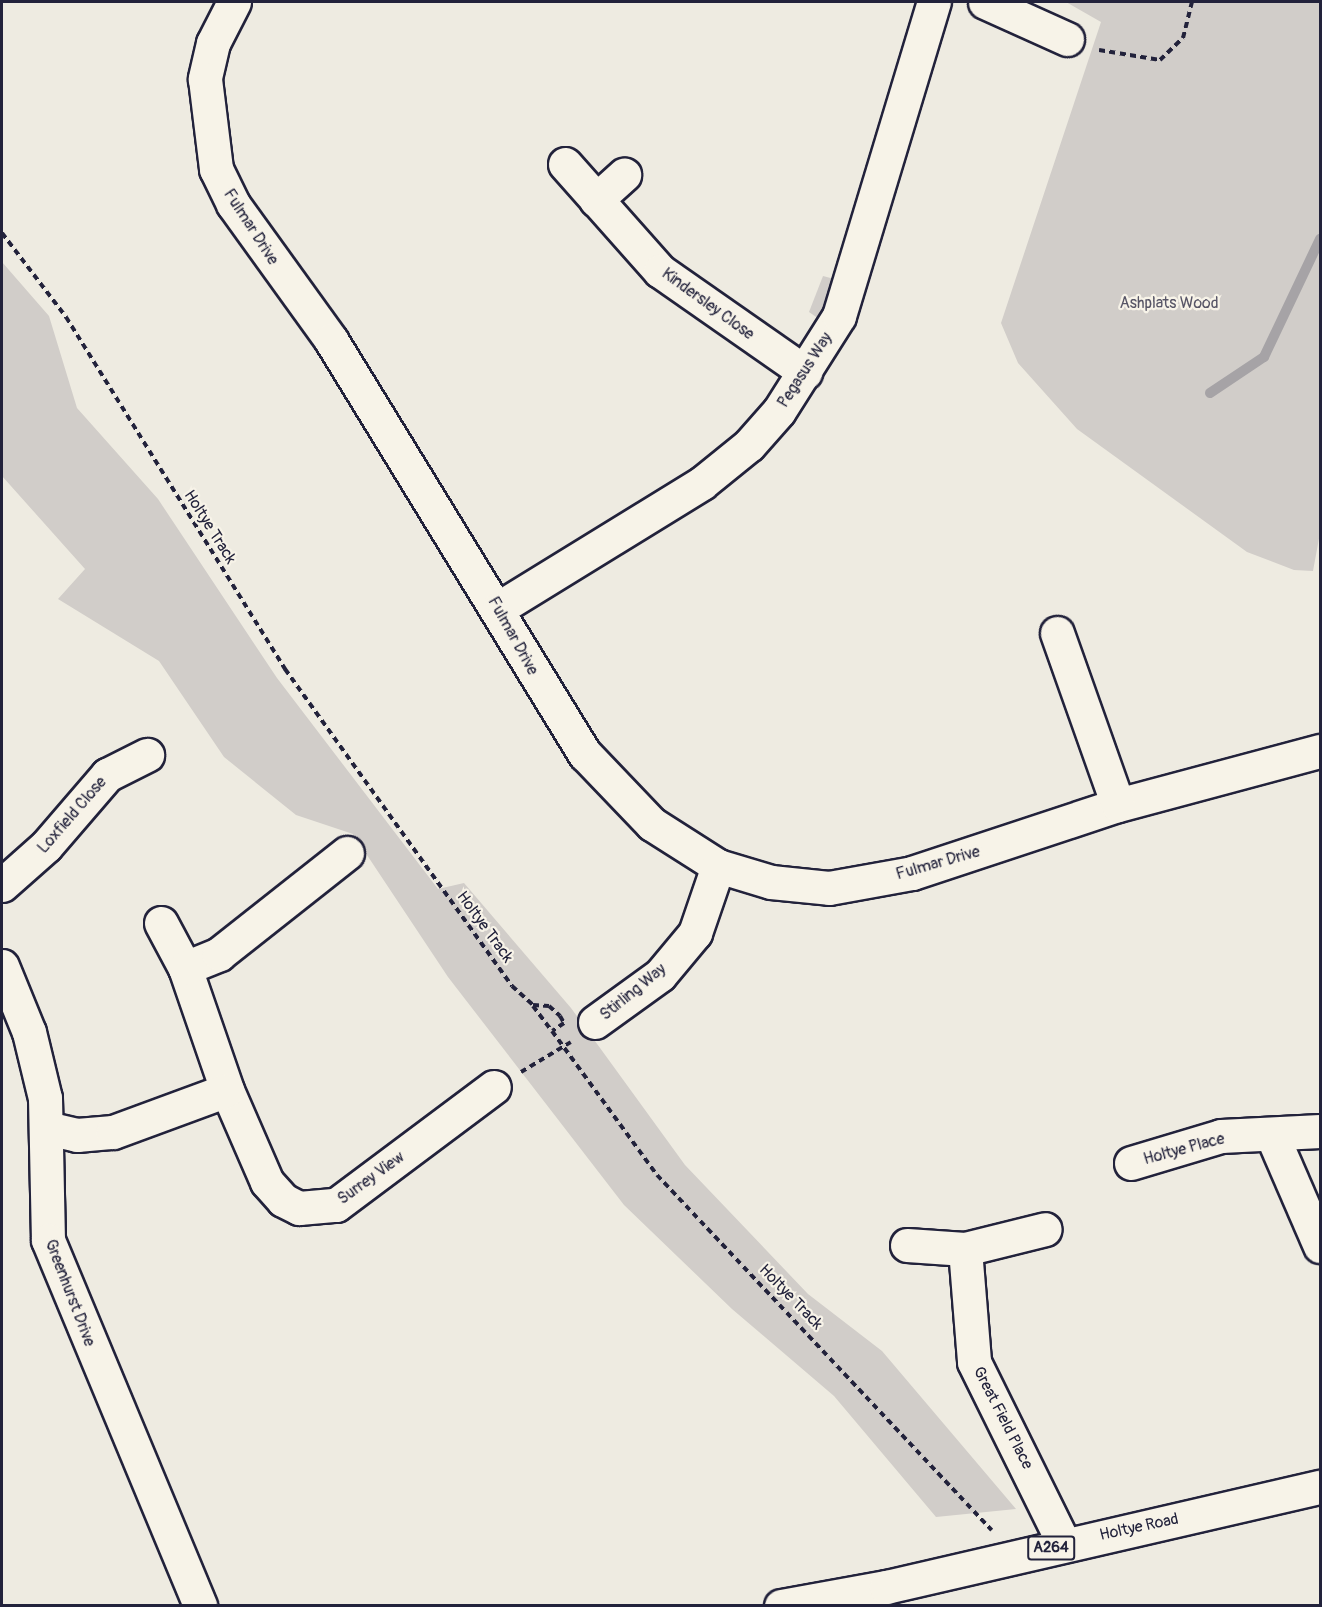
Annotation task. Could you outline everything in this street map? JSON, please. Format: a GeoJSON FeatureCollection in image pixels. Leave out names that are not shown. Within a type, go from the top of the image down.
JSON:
{"type":"FeatureCollection","features":[{"type":"Feature","properties":{"kind":"street","name":"Fulmar Drive"},"geometry":{"type":"LineString","coordinates":[[234,2],[213,44],[206,79],[216,169],[232,204],[331,340],[499,608],[547,697],[619,795],[652,824],[718,866],[771,882],[829,888],[912,873],[1118,805],[1320,751]]}},
{"type":"Feature","properties":{"kind":"street","name":"Pegasus Way"},"geometry":{"type":"LineString","coordinates":[[499,608],[702,483],[749,445],[805,372],[839,316],[934,2]]}},
{"type":"Feature","properties":{"kind":"street"},"geometry":{"type":"LineString","coordinates":[[985,2],[1067,39]]}},
{"type":"Feature","properties":{"kind":"street","name":"Kindersley Close"},"geometry":{"type":"LineString","coordinates":[[565,164],[660,271],[805,372]]}},
{"type":"Feature","properties":{"kind":"street"},"geometry":{"type":"LineString","coordinates":[[596,200],[624,175]]}},
{"type":"Feature","properties":{"kind":"street"},"geometry":{"type":"LineString","coordinates":[[1057,633],[1118,805]]}},
{"type":"Feature","properties":{"kind":"street","name":"Loxfield Close"},"geometry":{"type":"LineString","coordinates":[[2,885],[46,846],[107,775],[147,755]]}},
{"type":"Feature","properties":{"kind":"street"},"geometry":{"type":"LineString","coordinates":[[186,969],[219,954],[347,853]]}},
{"type":"Feature","properties":{"kind":"street","name":"Stirling Way"},"geometry":{"type":"LineString","coordinates":[[595,1023],[660,975],[694,933],[718,866]]}},
{"type":"Feature","properties":{"kind":"street","name":"Surrey View"},"geometry":{"type":"LineString","coordinates":[[161,923],[186,969],[227,1090],[267,1182],[282,1200],[315,1208],[336,1205],[357,1192],[494,1087]]}},
{"type":"Feature","properties":{"kind":"street","name":"Greenhurst Drive"},"geometry":{"type":"LineString","coordinates":[[2,966],[29,1032],[47,1128],[48,1240],[200,1605]]}},
{"type":"Feature","properties":{"kind":"street"},"geometry":{"type":"LineString","coordinates":[[47,1128],[76,1136],[113,1132],[227,1090]]}},
{"type":"Feature","properties":{"kind":"street","name":"Holtye Place"},"geometry":{"type":"LineString","coordinates":[[1131,1163],[1221,1136],[1320,1131]]}},
{"type":"Feature","properties":{"kind":"street"},"geometry":{"type":"LineString","coordinates":[[1272,1135],[1320,1246]]}},
{"type":"Feature","properties":{"kind":"street"},"geometry":{"type":"LineString","coordinates":[[907,1245],[964,1249],[1045,1229]]}},
{"type":"Feature","properties":{"kind":"street","name":"Great Field Place"},"geometry":{"type":"LineString","coordinates":[[964,1249],[974,1362],[1064,1544]]}},
{"type":"Feature","properties":{"kind":"street","name":"Holtye Road"},"geometry":{"type":"LineString","coordinates":[[781,1605],[1011,1559],[1064,1544],[1320,1487]]}},
{"type":"Feature","properties":{"kind":"path"},"geometry":{"type":"LineString","coordinates":[[1067,39],[1160,60],[1183,38],[1192,2]]}},
{"type":"Feature","properties":{"kind":"path","name":"Holtye Track"},"geometry":{"type":"LineString","coordinates":[[2,233],[66,317],[285,669],[512,986],[533,1005],[549,1006],[560,1016],[564,1023],[552,1032],[657,1175],[980,1512],[1011,1559]]}},
{"type":"Feature","properties":{"kind":"path"},"geometry":{"type":"LineString","coordinates":[[533,1005],[552,1032]]}},
{"type":"Feature","properties":{"kind":"path"},"geometry":{"type":"LineString","coordinates":[[494,1087],[564,1047],[595,1023]]}},
{"type":"Feature","properties":{"kind":"green space","name":"Ashplats Wood"},"geometry":{"type":"Polygon","coordinates":[[[1066,2],[1320,2],[1320,533],[1313,571],[1294,570],[1247,552],[1077,429],[1018,363],[1001,323],[1101,22],[1066,2]]]}},
{"type":"Feature","properties":{"kind":"green space"},"geometry":{"type":"Polygon","coordinates":[[[2,262],[49,316],[77,408],[158,499],[277,678],[438,889],[464,883],[571,1008],[685,1165],[808,1294],[882,1351],[1016,1509],[936,1517],[834,1396],[732,1309],[624,1205],[448,977],[353,834],[296,815],[224,757],[159,661],[58,599],[85,569],[2,476],[2,262]]]}},
{"type":"Feature","properties":{"kind":"green space"},"geometry":{"type":"Polygon","coordinates":[[[823,276],[838,280],[819,319],[809,312],[823,276]]]}},
{"type":"Feature","properties":{"kind":"waterway"},"geometry":{"type":"LineString","coordinates":[[1210,393],[1264,357],[1320,239]]}}]}
